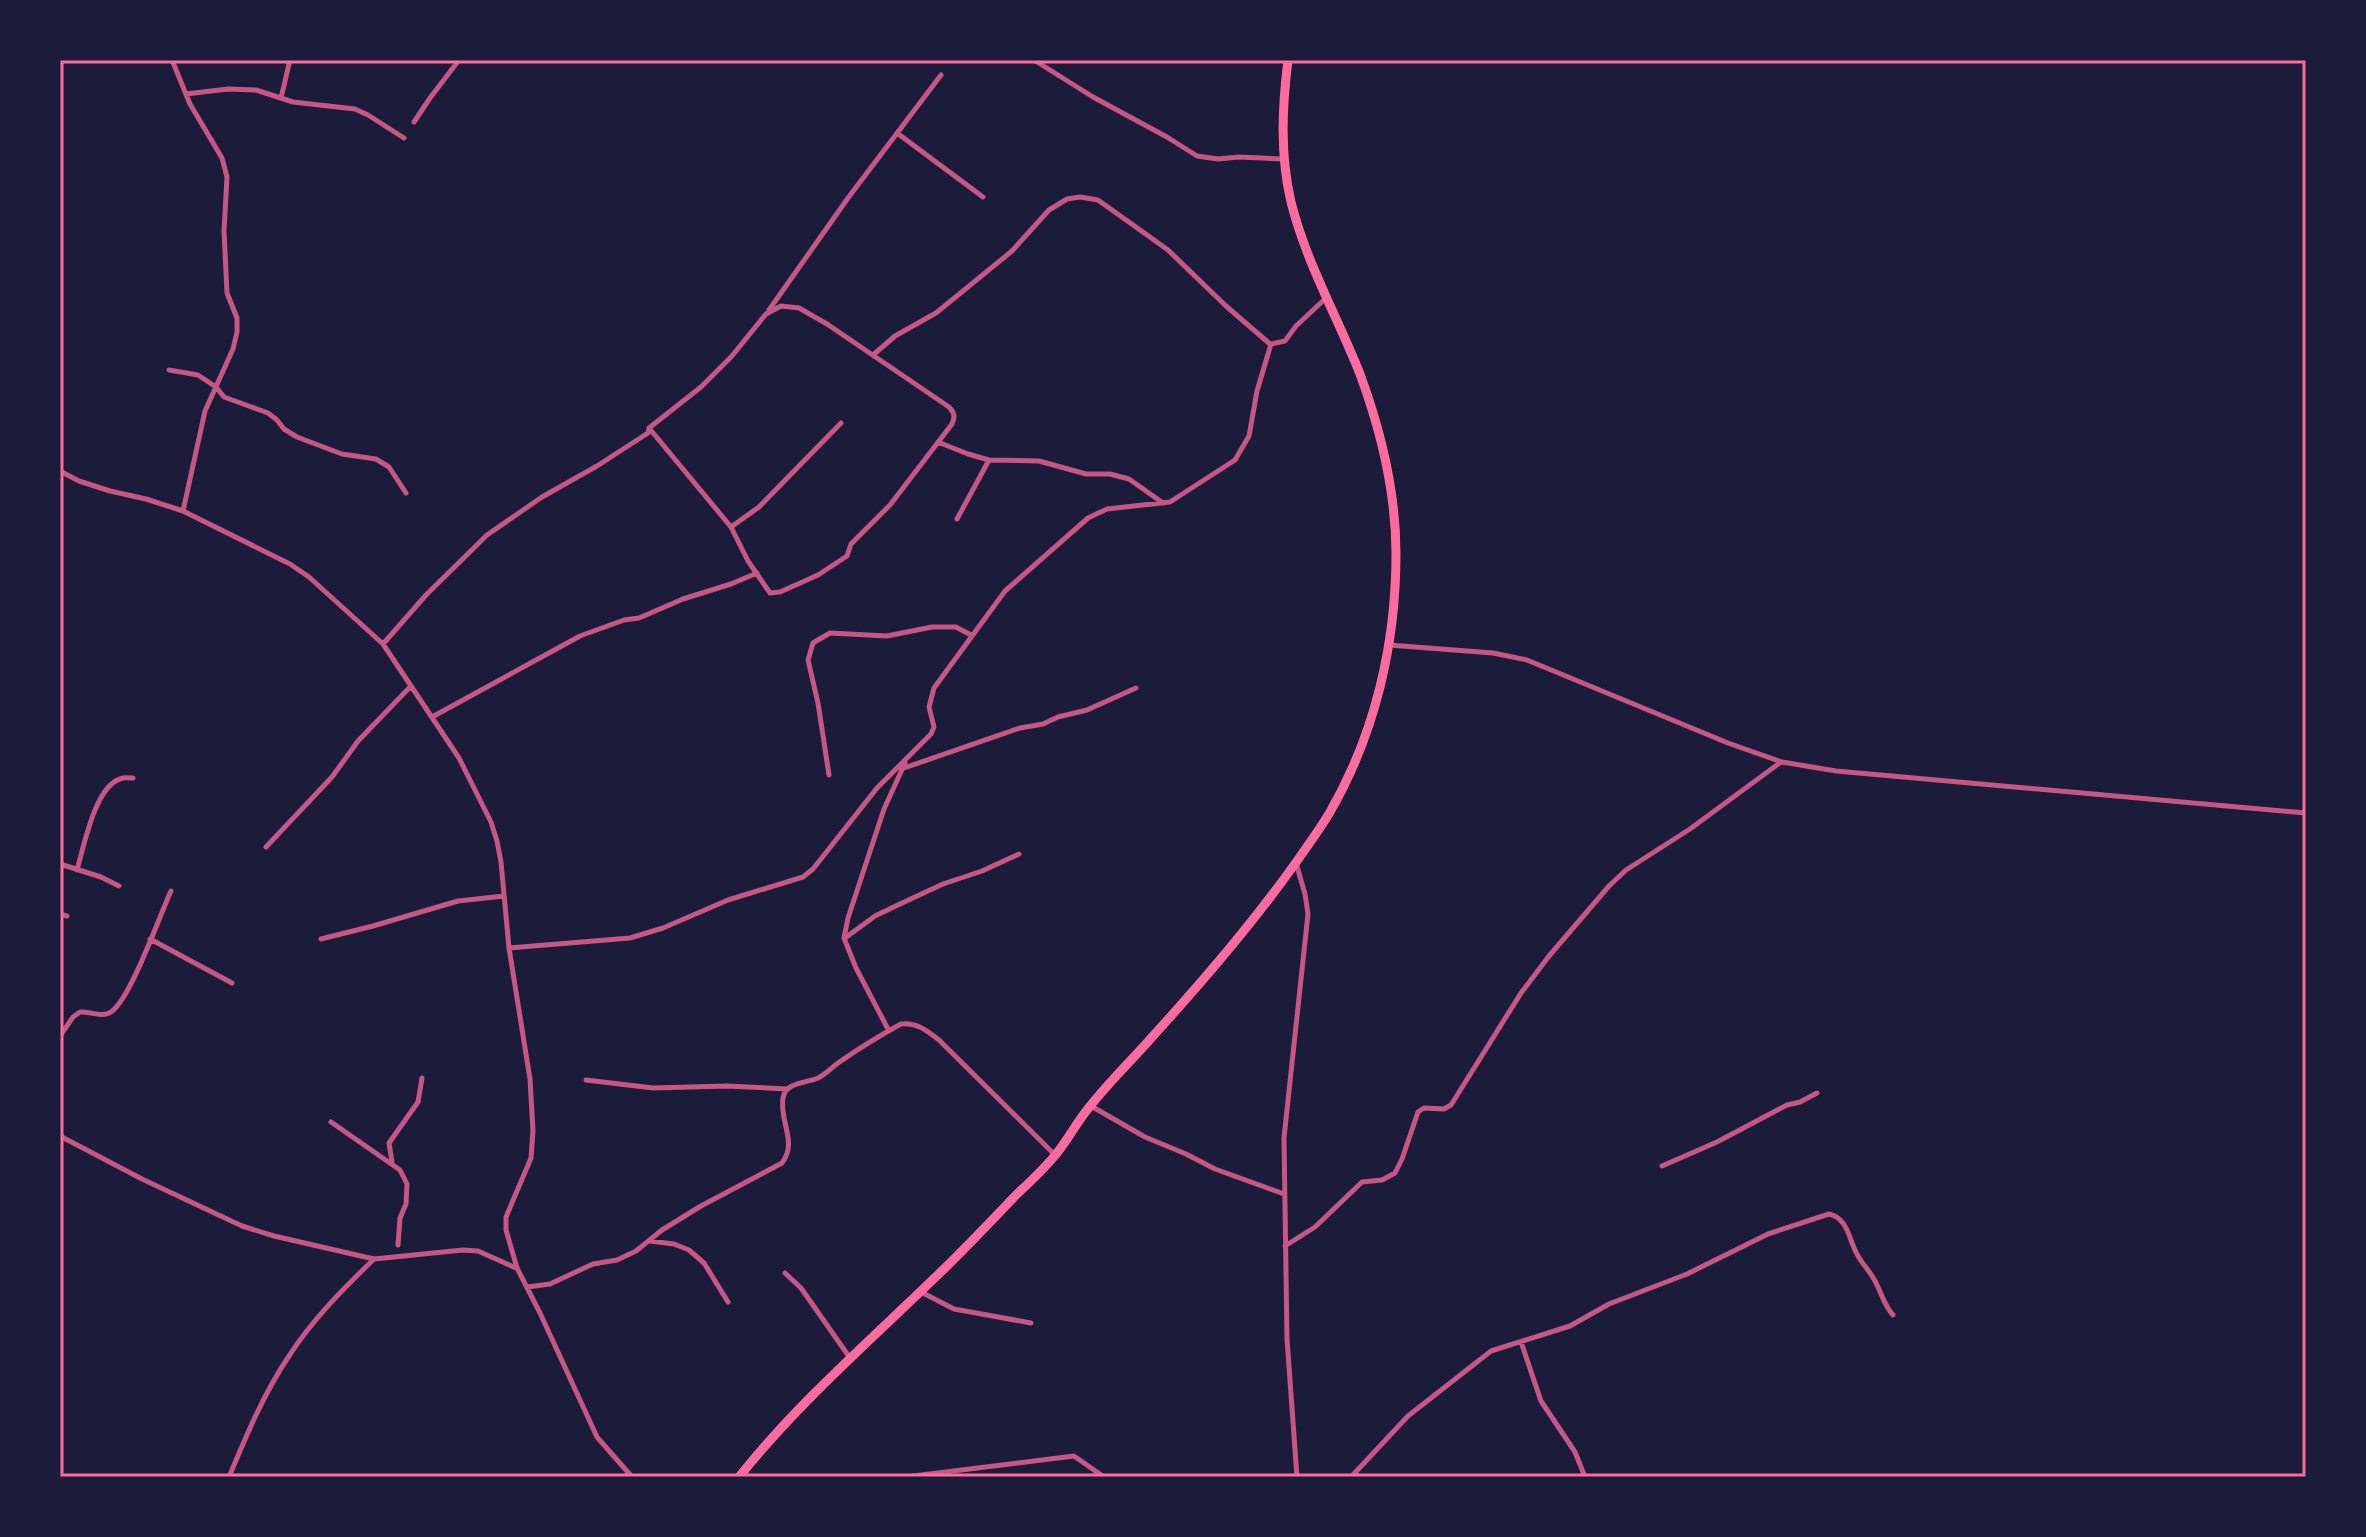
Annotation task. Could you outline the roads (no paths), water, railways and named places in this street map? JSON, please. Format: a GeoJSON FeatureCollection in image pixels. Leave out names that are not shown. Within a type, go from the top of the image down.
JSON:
{"type":"FeatureCollection","features":[{"type":"Feature","properties":{"kind":"main road"},"geometry":{"type":"LineString","coordinates":[[743,1476],[790,1419],[1055,1155],[1090,1105],[1223,958],[1329,814],[1361,747],[1378,701],[1395,602],[1396,552],[1389,478],[1360,375],[1314,272],[1291,201],[1283,159],[1282,106],[1288,60]]}},
{"type":"Feature","properties":{"kind":"street"},"geometry":{"type":"LineString","coordinates":[[172,60],[199,122],[222,158],[227,177],[224,231],[227,293],[237,318],[233,349],[205,411],[183,511]]}},
{"type":"Feature","properties":{"kind":"street"},"geometry":{"type":"LineString","coordinates":[[281,98],[290,60]]}},
{"type":"Feature","properties":{"kind":"street"},"geometry":{"type":"LineString","coordinates":[[414,122],[459,60]]}},
{"type":"Feature","properties":{"kind":"street"},"geometry":{"type":"LineString","coordinates":[[1034,60],[1197,156],[1283,159]]}},
{"type":"Feature","properties":{"kind":"street"},"geometry":{"type":"LineString","coordinates":[[383,644],[426,595],[487,535],[542,497],[648,433],[649,428],[701,387],[731,357],[941,75]]}},
{"type":"Feature","properties":{"kind":"street"},"geometry":{"type":"LineString","coordinates":[[186,94],[256,90],[326,107],[355,109],[404,138]]}},
{"type":"Feature","properties":{"kind":"street"},"geometry":{"type":"LineString","coordinates":[[897,133],[983,197]]}},
{"type":"Feature","properties":{"kind":"street"},"geometry":{"type":"LineString","coordinates":[[873,355],[895,336],[936,313],[1012,251],[1049,210],[1067,199],[1080,197],[1098,200],[1168,250],[1271,344]]}},
{"type":"Feature","properties":{"kind":"street"},"geometry":{"type":"LineString","coordinates":[[1271,344],[1285,341],[1296,326],[1327,297]]}},
{"type":"Feature","properties":{"kind":"street"},"geometry":{"type":"LineString","coordinates":[[649,428],[731,527],[748,561],[770,593],[780,592],[818,575],[847,556],[851,544],[890,505],[952,424],[955,417],[953,411],[799,308],[781,306],[766,314]]}},
{"type":"Feature","properties":{"kind":"street"},"geometry":{"type":"LineString","coordinates":[[509,948],[630,938],[663,928],[728,900],[803,877],[813,869],[877,788],[931,734],[934,727],[929,707],[934,688],[1005,591],[1088,518],[1107,509],[1170,502],[1235,460],[1249,436],[1257,391],[1271,344]]}},
{"type":"Feature","properties":{"kind":"street"},"geometry":{"type":"LineString","coordinates":[[169,370],[198,375],[216,387],[224,397],[268,413],[297,437],[342,454],[376,459],[389,467],[406,493]]}},
{"type":"Feature","properties":{"kind":"street"},"geometry":{"type":"LineString","coordinates":[[731,527],[762,505],[841,423]]}},
{"type":"Feature","properties":{"kind":"street"},"geometry":{"type":"LineString","coordinates":[[938,442],[989,460],[1039,461],[1086,474],[1110,474],[1129,479],[1163,503]]}},
{"type":"Feature","properties":{"kind":"street"},"geometry":{"type":"LineString","coordinates":[[957,519],[989,460]]}},
{"type":"Feature","properties":{"kind":"street"},"geometry":{"type":"LineString","coordinates":[[60,471],[79,481],[183,511],[300,570],[383,644],[459,758],[491,822],[501,862],[509,948],[530,1079],[531,1158],[504,1223],[517,1268],[597,1437],[632,1477]]}},
{"type":"Feature","properties":{"kind":"street"},"geometry":{"type":"LineString","coordinates":[[432,717],[580,636],[624,620],[639,618],[757,573]]}},
{"type":"Feature","properties":{"kind":"street"},"geometry":{"type":"LineString","coordinates":[[829,775],[808,660],[813,643],[830,633],[887,636],[932,627],[956,627],[971,635]]}},
{"type":"Feature","properties":{"kind":"street"},"geometry":{"type":"LineString","coordinates":[[1389,645],[1493,653],[1527,660],[1657,716],[1782,762],[1836,771],[2306,813]]}},
{"type":"Feature","properties":{"kind":"street"},"geometry":{"type":"LineString","coordinates":[[266,847],[332,777],[358,741],[411,686]]}},
{"type":"Feature","properties":{"kind":"street"},"geometry":{"type":"LineString","coordinates":[[903,769],[1020,728],[1087,710],[1136,688]]}},
{"type":"Feature","properties":{"kind":"street"},"geometry":{"type":"LineString","coordinates":[[889,1031],[844,938],[884,809],[907,759]]}},
{"type":"Feature","properties":{"kind":"street"},"geometry":{"type":"LineString","coordinates":[[1285,1246],[1315,1227],[1362,1182],[1382,1180],[1395,1173],[1418,1112],[1424,1108],[1444,1109],[1451,1105],[1521,993],[1609,886],[1626,870],[1690,829],[1782,762]]}},
{"type":"Feature","properties":{"kind":"street"},"geometry":{"type":"LineString","coordinates":[[77,870],[103,793],[119,779],[133,778]]}},
{"type":"Feature","properties":{"kind":"street"},"geometry":{"type":"LineString","coordinates":[[844,938],[875,916],[943,884],[1019,854]]}},
{"type":"Feature","properties":{"kind":"street"},"geometry":{"type":"LineString","coordinates":[[1295,862],[1308,914],[1284,1138],[1290,1403],[1297,1477]]}},
{"type":"Feature","properties":{"kind":"street"},"geometry":{"type":"LineString","coordinates":[[60,864],[119,886]]}},
{"type":"Feature","properties":{"kind":"street"},"geometry":{"type":"LineString","coordinates":[[60,1036],[80,1012],[104,1015],[116,1007],[135,975],[171,891]]}},
{"type":"Feature","properties":{"kind":"street"},"geometry":{"type":"LineString","coordinates":[[321,939],[458,901],[504,896]]}},
{"type":"Feature","properties":{"kind":"street"},"geometry":{"type":"LineString","coordinates":[[150,939],[232,983]]}},
{"type":"Feature","properties":{"kind":"street"},"geometry":{"type":"LineString","coordinates":[[586,1080],[653,1088],[727,1086],[788,1089],[816,1079],[889,1031],[909,1023],[923,1028],[958,1059],[1055,1155]]}},
{"type":"Feature","properties":{"kind":"street"},"geometry":{"type":"LineString","coordinates":[[392,1163],[389,1143],[418,1102],[422,1078]]}},
{"type":"Feature","properties":{"kind":"street"},"geometry":{"type":"LineString","coordinates":[[527,1288],[550,1284],[593,1264],[617,1260],[701,1206],[782,1163],[788,1155],[782,1099],[788,1089]]}},
{"type":"Feature","properties":{"kind":"street"},"geometry":{"type":"LineString","coordinates":[[1662,1166],[1817,1093]]}},
{"type":"Feature","properties":{"kind":"street"},"geometry":{"type":"LineString","coordinates":[[1090,1105],[1145,1137],[1215,1169],[1284,1194]]}},
{"type":"Feature","properties":{"kind":"street"},"geometry":{"type":"LineString","coordinates":[[331,1122],[400,1170],[407,1184],[398,1245]]}},
{"type":"Feature","properties":{"kind":"street"},"geometry":{"type":"LineString","coordinates":[[60,1136],[242,1226],[374,1259],[470,1250],[490,1255],[517,1268]]}},
{"type":"Feature","properties":{"kind":"street"},"geometry":{"type":"LineString","coordinates":[[1351,1477],[1408,1416],[1491,1351],[1570,1326],[1609,1304],[1687,1274],[1768,1234],[1829,1214],[1841,1221],[1857,1255],[1893,1315]]}},
{"type":"Feature","properties":{"kind":"street"},"geometry":{"type":"LineString","coordinates":[[649,1241],[674,1244],[689,1250],[704,1263],[728,1302]]}},
{"type":"Feature","properties":{"kind":"street"},"geometry":{"type":"LineString","coordinates":[[229,1477],[246,1434],[288,1357],[311,1326],[374,1259]]}},
{"type":"Feature","properties":{"kind":"street"},"geometry":{"type":"LineString","coordinates":[[785,1273],[810,1299],[850,1358]]}},
{"type":"Feature","properties":{"kind":"street"},"geometry":{"type":"LineString","coordinates":[[920,1292],[954,1309],[1031,1323]]}},
{"type":"Feature","properties":{"kind":"street"},"geometry":{"type":"LineString","coordinates":[[1521,1342],[1541,1401],[1575,1452],[1585,1477]]}},
{"type":"Feature","properties":{"kind":"street"},"geometry":{"type":"LineString","coordinates":[[905,1477],[1074,1456],[1101,1476]]}}]}
